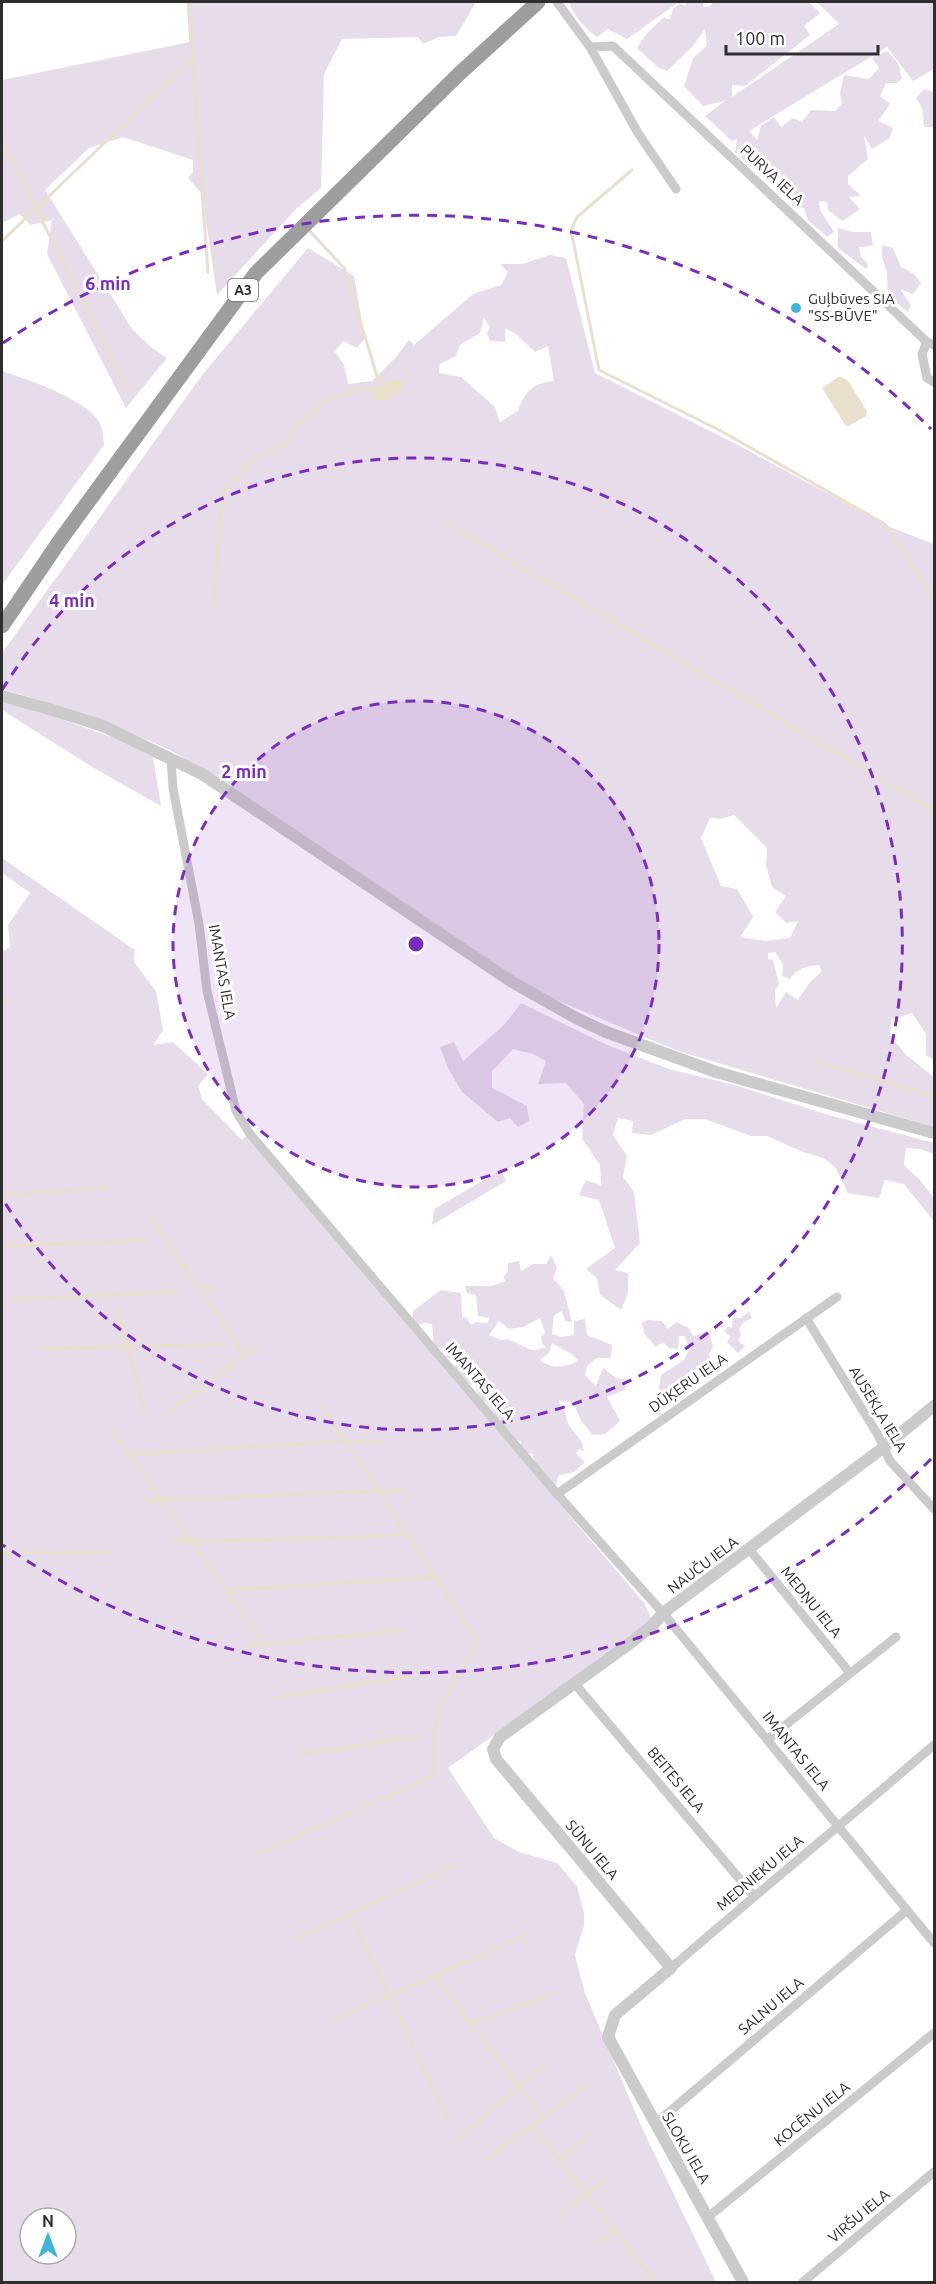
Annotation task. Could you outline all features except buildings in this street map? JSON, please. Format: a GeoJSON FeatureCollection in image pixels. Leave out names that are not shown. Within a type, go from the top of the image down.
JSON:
{"type":"FeatureCollection","features":[{"type":"Feature","properties":{"kind":"highway","name":"A3"},"geometry":{"type":"LineString","coordinates":[[2,626],[61,539],[256,273],[460,74],[538,2]]}},
{"type":"Feature","properties":{"kind":"street"},"geometry":{"type":"LineString","coordinates":[[557,2],[590,47],[638,133],[676,189]]}},
{"type":"Feature","properties":{"kind":"street","name":"PURVA IELA"},"geometry":{"type":"LineString","coordinates":[[590,47],[613,46],[931,343],[922,354],[927,378],[934,382]]}},
{"type":"Feature","properties":{"kind":"street"},"geometry":{"type":"LineString","coordinates":[[2,696],[103,726],[202,774],[512,982],[576,1018],[616,1036],[716,1072],[934,1133]]}},
{"type":"Feature","properties":{"kind":"street","name":"IMANTAS IELA"},"geometry":{"type":"LineString","coordinates":[[171,759],[173,788],[199,924],[207,991],[236,1112],[250,1134],[557,1494],[663,1614],[934,1943]]}},
{"type":"Feature","properties":{"kind":"street","name":"DŪĶERU IELA"},"geometry":{"type":"LineString","coordinates":[[557,1494],[837,1297]]}},
{"type":"Feature","properties":{"kind":"street","name":"AUSEKĻA IELA"},"geometry":{"type":"LineString","coordinates":[[806,1318],[884,1447],[890,1461],[934,1509]]}},
{"type":"Feature","properties":{"kind":"street","name":"NAUČU IELA"},"geometry":{"type":"LineString","coordinates":[[493,1749],[500,1737],[652,1626],[663,1614],[884,1447],[934,1406]]}},
{"type":"Feature","properties":{"kind":"street","name":"MEDŅU IELA"},"geometry":{"type":"LineString","coordinates":[[749,1549],[850,1673]]}},
{"type":"Feature","properties":{"kind":"street"},"geometry":{"type":"LineString","coordinates":[[768,1739],[896,1637]]}},
{"type":"Feature","properties":{"kind":"street","name":"BEITES IELA"},"geometry":{"type":"LineString","coordinates":[[575,1684],[754,1896]]}},
{"type":"Feature","properties":{"kind":"street","name":"MEDNIEKU IELA"},"geometry":{"type":"LineString","coordinates":[[609,2028],[615,2015],[934,1745]]}},
{"type":"Feature","properties":{"kind":"street","name":"SŪNU IELA"},"geometry":{"type":"LineString","coordinates":[[493,1749],[496,1759],[671,1968]]}},
{"type":"Feature","properties":{"kind":"street","name":"SALNU IELA"},"geometry":{"type":"LineString","coordinates":[[655,2124],[906,1911]]}},
{"type":"Feature","properties":{"kind":"street","name":"SLOKU IELA"},"geometry":{"type":"LineString","coordinates":[[609,2028],[608,2037],[743,2283]]}},
{"type":"Feature","properties":{"kind":"street","name":"KOCĒNU IELA"},"geometry":{"type":"LineString","coordinates":[[708,2217],[934,2033]]}},
{"type":"Feature","properties":{"kind":"street","name":"VIRŠU IELA"},"geometry":{"type":"LineString","coordinates":[[803,2283],[934,2172]]}},
{"type":"Feature","properties":{"kind":"shaded area"},"geometry":{"type":"Polygon","coordinates":[[[188,2],[476,2],[456,36],[439,37],[423,44],[418,37],[342,39],[324,74],[321,188],[296,209],[217,295],[202,194],[188,178],[193,172],[193,160],[123,137],[89,148],[45,190],[132,329],[152,348],[167,358],[126,408],[47,254],[52,220],[30,225],[20,214],[2,223],[2,80],[190,42],[188,2]]]}},
{"type":"Feature","properties":{"kind":"shaded area"},"geometry":{"type":"Polygon","coordinates":[[[569,2],[679,2],[627,39],[608,29],[597,37],[580,22],[569,2]]]}},
{"type":"Feature","properties":{"kind":"shaded area"},"geometry":{"type":"Polygon","coordinates":[[[687,2],[703,2],[703,7],[711,6],[713,2],[809,2],[820,13],[804,26],[810,35],[745,86],[732,85],[732,97],[839,24],[817,2],[934,2],[934,69],[913,81],[887,47],[749,131],[757,140],[761,126],[774,117],[781,127],[793,118],[802,122],[811,110],[835,111],[842,104],[840,94],[844,75],[869,79],[879,68],[872,58],[887,51],[898,63],[902,78],[897,83],[886,83],[880,96],[890,104],[878,121],[893,128],[890,138],[872,149],[864,135],[868,159],[848,176],[848,184],[861,196],[849,197],[860,209],[842,221],[828,210],[827,202],[819,201],[820,210],[834,232],[827,237],[808,220],[804,208],[792,206],[792,191],[785,178],[774,169],[760,163],[750,166],[735,152],[737,139],[732,141],[705,116],[725,101],[703,106],[684,86],[693,58],[707,46],[705,29],[693,46],[667,71],[659,68],[637,48],[646,34],[663,18],[670,19],[673,9],[680,3],[685,6],[687,2]]]}},
{"type":"Feature","properties":{"kind":"shaded area"},"geometry":{"type":"Polygon","coordinates":[[[924,89],[934,92],[934,127],[924,127],[922,108],[916,98],[924,89]]]}},
{"type":"Feature","properties":{"kind":"shaded area"},"geometry":{"type":"Polygon","coordinates":[[[838,228],[853,232],[871,232],[873,246],[859,247],[861,257],[868,264],[866,269],[838,248],[838,228]]]}},
{"type":"Feature","properties":{"kind":"shaded area"},"geometry":{"type":"Polygon","coordinates":[[[882,245],[893,248],[901,267],[914,274],[921,283],[913,294],[900,289],[911,305],[908,312],[888,297],[882,245]]]}},
{"type":"Feature","properties":{"kind":"shaded area"},"geometry":{"type":"Polygon","coordinates":[[[308,248],[354,276],[365,338],[357,348],[343,341],[335,352],[344,365],[348,384],[372,381],[409,340],[414,345],[473,294],[501,285],[508,272],[500,264],[522,264],[550,255],[566,258],[595,373],[736,444],[890,527],[934,544],[934,1060],[926,1055],[926,1034],[912,1013],[892,1019],[890,1035],[906,1055],[934,1077],[934,1127],[678,1051],[530,989],[174,752],[89,717],[2,689],[2,653],[203,374],[308,248]],[[484,318],[480,333],[460,345],[456,356],[440,364],[439,373],[461,377],[495,407],[500,422],[518,411],[526,394],[535,386],[554,381],[548,346],[535,352],[516,334],[505,328],[505,342],[490,341],[487,333],[490,327],[484,318]],[[734,815],[721,819],[710,818],[701,838],[721,886],[737,889],[753,917],[740,937],[765,941],[790,938],[798,921],[786,923],[775,912],[786,896],[772,887],[766,865],[767,848],[734,815]],[[775,952],[768,953],[768,959],[773,960],[779,984],[775,991],[776,1008],[786,992],[798,1000],[810,982],[822,971],[819,965],[806,967],[796,972],[790,979],[782,976],[783,964],[775,952]]]}},
{"type":"Feature","properties":{"kind":"shaded area"},"geometry":{"type":"Polygon","coordinates":[[[2,371],[58,392],[86,408],[101,426],[104,445],[2,585],[2,371]]]}},
{"type":"Feature","properties":{"kind":"shaded area"},"geometry":{"type":"Polygon","coordinates":[[[838,377],[848,381],[867,411],[866,416],[849,426],[846,426],[822,388],[838,377]]]}},
{"type":"Feature","properties":{"kind":"shaded area"},"geometry":{"type":"Polygon","coordinates":[[[390,379],[402,381],[404,387],[387,400],[374,399],[373,394],[390,379]]]}},
{"type":"Feature","properties":{"kind":"shaded area"},"geometry":{"type":"Polygon","coordinates":[[[2,700],[117,739],[153,757],[161,806],[94,768],[2,710],[2,700]]]}},
{"type":"Feature","properties":{"kind":"shaded area"},"geometry":{"type":"Polygon","coordinates":[[[2,858],[135,950],[134,962],[156,991],[163,1030],[153,1045],[173,1042],[208,1074],[198,1086],[203,1100],[242,1140],[246,1136],[645,1604],[651,1618],[642,1629],[448,1768],[494,1838],[519,1852],[557,1863],[577,1886],[584,1913],[584,1926],[575,1955],[585,1993],[642,2128],[716,2282],[2,2282],[2,952],[10,947],[8,925],[30,893],[2,873],[2,858]]]}},
{"type":"Feature","properties":{"kind":"shaded area"},"geometry":{"type":"Polygon","coordinates":[[[521,1003],[607,1045],[669,1069],[735,1085],[825,1114],[934,1143],[934,1154],[920,1149],[906,1148],[904,1165],[934,1198],[933,1220],[904,1184],[885,1180],[879,1198],[848,1193],[835,1167],[823,1158],[767,1136],[751,1136],[705,1119],[685,1119],[651,1135],[632,1133],[633,1121],[618,1118],[613,1135],[627,1156],[623,1177],[634,1192],[640,1243],[615,1270],[628,1273],[628,1293],[621,1310],[600,1295],[597,1278],[586,1269],[615,1248],[599,1200],[579,1195],[586,1180],[601,1185],[600,1165],[582,1139],[584,1104],[566,1083],[538,1084],[546,1061],[533,1054],[513,1049],[492,1071],[492,1088],[527,1106],[529,1121],[518,1127],[510,1118],[498,1122],[462,1092],[449,1070],[440,1047],[454,1042],[463,1061],[505,1024],[521,1003]]]}},
{"type":"Feature","properties":{"kind":"shaded area"},"geometry":{"type":"Polygon","coordinates":[[[501,1170],[506,1181],[432,1225],[434,1209],[501,1170]]]}},
{"type":"Feature","properties":{"kind":"shaded area"},"geometry":{"type":"Polygon","coordinates":[[[551,1255],[557,1268],[553,1278],[564,1291],[572,1322],[565,1321],[562,1311],[554,1315],[552,1334],[561,1337],[574,1335],[574,1321],[585,1319],[587,1335],[612,1345],[611,1358],[597,1358],[587,1366],[585,1375],[596,1386],[603,1368],[616,1378],[626,1380],[625,1390],[607,1397],[620,1421],[605,1434],[593,1435],[581,1421],[573,1402],[559,1400],[568,1424],[582,1442],[584,1451],[579,1449],[576,1453],[585,1462],[574,1472],[558,1476],[556,1487],[534,1464],[533,1454],[524,1453],[520,1447],[521,1441],[512,1439],[486,1402],[480,1401],[475,1386],[465,1381],[458,1373],[454,1367],[459,1361],[446,1357],[445,1349],[434,1346],[432,1324],[416,1325],[413,1321],[413,1311],[441,1290],[461,1293],[462,1317],[467,1318],[471,1325],[476,1322],[487,1323],[490,1318],[478,1316],[476,1295],[467,1293],[465,1286],[491,1286],[506,1281],[503,1278],[508,1271],[508,1263],[519,1261],[521,1271],[533,1264],[546,1264],[551,1255]],[[540,1318],[523,1327],[509,1329],[499,1321],[489,1335],[501,1340],[508,1339],[531,1350],[546,1347],[542,1344],[541,1337],[545,1333],[540,1318]],[[552,1343],[549,1353],[540,1360],[544,1363],[559,1367],[578,1361],[573,1355],[552,1343]]]}},
{"type":"Feature","properties":{"kind":"shaded area"},"geometry":{"type":"Polygon","coordinates":[[[749,1311],[752,1318],[744,1322],[739,1329],[741,1335],[738,1341],[745,1346],[738,1353],[727,1342],[731,1336],[724,1332],[728,1327],[732,1328],[733,1318],[741,1318],[749,1311]]]}},
{"type":"Feature","properties":{"kind":"shaded area"},"geometry":{"type":"Polygon","coordinates":[[[662,1321],[668,1329],[676,1322],[689,1328],[693,1336],[709,1332],[713,1346],[709,1354],[712,1368],[662,1397],[658,1394],[661,1375],[684,1360],[689,1349],[685,1336],[679,1336],[678,1349],[669,1348],[663,1342],[656,1347],[644,1333],[642,1322],[662,1321]]]}},
{"type":"Feature","properties":{"kind":"waterway"},"geometry":{"type":"LineString","coordinates":[[188,2],[208,272]]}},
{"type":"Feature","properties":{"kind":"waterway"},"geometry":{"type":"LineString","coordinates":[[2,241],[191,60]]}},
{"type":"Feature","properties":{"kind":"waterway"},"geometry":{"type":"LineString","coordinates":[[2,141],[128,392]]}},
{"type":"Feature","properties":{"kind":"waterway"},"geometry":{"type":"LineString","coordinates":[[632,170],[577,217],[571,230],[599,370],[721,431],[885,524],[934,600]]}},
{"type":"Feature","properties":{"kind":"waterway"},"geometry":{"type":"LineString","coordinates":[[214,607],[219,519],[225,490],[249,461],[285,444],[295,426],[329,397],[364,389],[375,391],[380,386],[344,268],[307,228]]}},
{"type":"Feature","properties":{"kind":"waterway"},"geometry":{"type":"LineString","coordinates":[[443,521],[934,811]]}},
{"type":"Feature","properties":{"kind":"waterway"},"geometry":{"type":"LineString","coordinates":[[2,1002],[9,1001]]}},
{"type":"Feature","properties":{"kind":"waterway"},"geometry":{"type":"LineString","coordinates":[[813,1061],[934,1096]]}},
{"type":"Feature","properties":{"kind":"waterway"},"geometry":{"type":"LineString","coordinates":[[2,1195],[107,1188]]}},
{"type":"Feature","properties":{"kind":"waterway"},"geometry":{"type":"LineString","coordinates":[[149,1216],[245,1356]]}},
{"type":"Feature","properties":{"kind":"waterway"},"geometry":{"type":"LineString","coordinates":[[2,1246],[146,1240]]}},
{"type":"Feature","properties":{"kind":"waterway"},"geometry":{"type":"LineString","coordinates":[[200,1289],[216,1289]]}},
{"type":"Feature","properties":{"kind":"waterway"},"geometry":{"type":"LineString","coordinates":[[9,1299],[179,1292]]}},
{"type":"Feature","properties":{"kind":"waterway"},"geometry":{"type":"LineString","coordinates":[[118,1310],[145,1413]]}},
{"type":"Feature","properties":{"kind":"waterway"},"geometry":{"type":"LineString","coordinates":[[42,1349],[222,1344]]}},
{"type":"Feature","properties":{"kind":"waterway"},"geometry":{"type":"LineString","coordinates":[[163,1416],[257,1346]]}},
{"type":"Feature","properties":{"kind":"waterway"},"geometry":{"type":"LineString","coordinates":[[257,1854],[433,1776],[433,1735],[440,1706],[478,1643],[320,1404]]}},
{"type":"Feature","properties":{"kind":"waterway"},"geometry":{"type":"LineString","coordinates":[[110,1429],[264,1644]]}},
{"type":"Feature","properties":{"kind":"waterway"},"geometry":{"type":"LineString","coordinates":[[129,1454],[344,1441],[379,1442]]}},
{"type":"Feature","properties":{"kind":"waterway"},"geometry":{"type":"LineString","coordinates":[[145,1501],[402,1490]]}},
{"type":"Feature","properties":{"kind":"waterway"},"geometry":{"type":"LineString","coordinates":[[171,1540],[190,1542],[407,1535]]}},
{"type":"Feature","properties":{"kind":"waterway"},"geometry":{"type":"LineString","coordinates":[[2,1553],[112,1552]]}},
{"type":"Feature","properties":{"kind":"waterway"},"geometry":{"type":"LineString","coordinates":[[225,1590],[435,1577]]}},
{"type":"Feature","properties":{"kind":"waterway"},"geometry":{"type":"LineString","coordinates":[[247,1646],[401,1630]]}},
{"type":"Feature","properties":{"kind":"waterway"},"geometry":{"type":"LineString","coordinates":[[273,1698],[411,1676]]}},
{"type":"Feature","properties":{"kind":"waterway"},"geometry":{"type":"LineString","coordinates":[[302,1754],[421,1736]]}},
{"type":"Feature","properties":{"kind":"waterway"},"geometry":{"type":"LineString","coordinates":[[296,1938],[455,1865]]}},
{"type":"Feature","properties":{"kind":"waterway"},"geometry":{"type":"LineString","coordinates":[[349,1913],[448,2120]]}},
{"type":"Feature","properties":{"kind":"waterway"},"geometry":{"type":"LineString","coordinates":[[334,2020],[526,1935]]}},
{"type":"Feature","properties":{"kind":"waterway"},"geometry":{"type":"LineString","coordinates":[[434,1976],[542,2118]]}},
{"type":"Feature","properties":{"kind":"waterway"},"geometry":{"type":"LineString","coordinates":[[470,2024],[552,1994]]}},
{"type":"Feature","properties":{"kind":"waterway"},"geometry":{"type":"LineString","coordinates":[[452,2144],[544,2064]]}},
{"type":"Feature","properties":{"kind":"waterway"},"geometry":{"type":"LineString","coordinates":[[485,2160],[586,2085]]}},
{"type":"Feature","properties":{"kind":"waterway"},"geometry":{"type":"LineString","coordinates":[[532,2126],[655,2282]]}},
{"type":"Feature","properties":{"kind":"waterway"},"geometry":{"type":"LineString","coordinates":[[558,2159],[586,2136]]}},
{"type":"Feature","properties":{"kind":"waterway"},"geometry":{"type":"LineString","coordinates":[[558,2216],[605,2179]]}},
{"type":"Feature","properties":{"kind":"waterway"},"geometry":{"type":"LineString","coordinates":[[594,2244],[613,2229]]}},
{"type":"Feature","properties":{"kind":"place","name":"Guļbūves SIA \"SS-BŪVE\""},"geometry":{"type":"Point","coordinates":[796,308]}}]}
